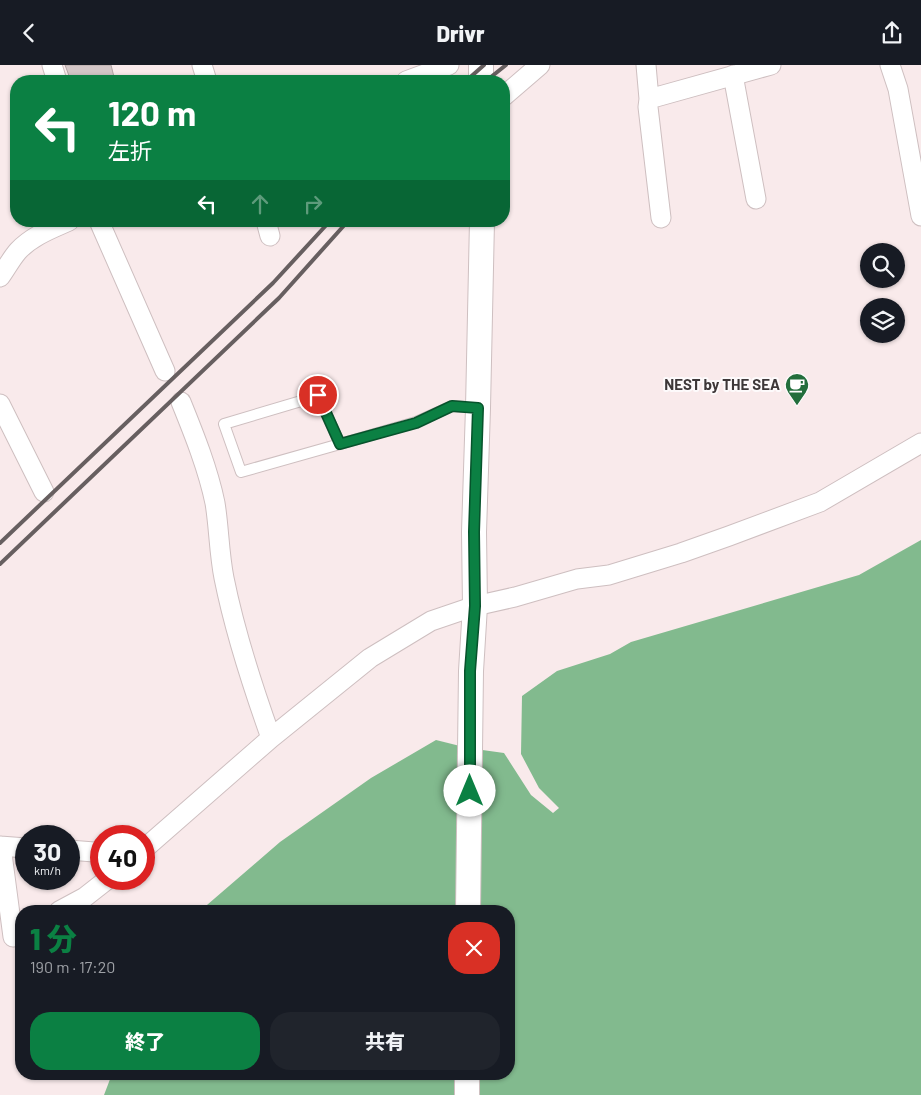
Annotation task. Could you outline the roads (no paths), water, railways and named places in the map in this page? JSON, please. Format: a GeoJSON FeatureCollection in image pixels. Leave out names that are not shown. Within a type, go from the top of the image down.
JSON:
{"type":"FeatureCollection","features":[{"type":"Feature","properties":{"kind":"street"},"geometry":{"type":"LineString","coordinates":[[422,75],[448,65]]}},
{"type":"Feature","properties":{"kind":"street"},"geometry":{"type":"LineString","coordinates":[[510,91],[540,65]]}},
{"type":"Feature","properties":{"kind":"street"},"geometry":{"type":"LineString","coordinates":[[646,65],[648,107],[661,218]]}},
{"type":"Feature","properties":{"kind":"street"},"geometry":{"type":"LineString","coordinates":[[648,99],[771,65]]}},
{"type":"Feature","properties":{"kind":"street"},"geometry":{"type":"LineString","coordinates":[[890,65],[911,140],[921,217]]}},
{"type":"Feature","properties":{"kind":"street"},"geometry":{"type":"LineString","coordinates":[[733,75],[756,199]]}},
{"type":"Feature","properties":{"kind":"street"},"geometry":{"type":"LineString","coordinates":[[0,277],[17,252],[28,242],[57,227]]}},
{"type":"Feature","properties":{"kind":"street"},"geometry":{"type":"LineString","coordinates":[[102,227],[166,371]]}},
{"type":"Feature","properties":{"kind":"street"},"geometry":{"type":"LineString","coordinates":[[468,905],[470,671],[475,606],[474,532],[482,227]]}},
{"type":"Feature","properties":{"kind":"street"},"geometry":{"type":"LineString","coordinates":[[181,402],[207,473],[215,503],[223,576],[237,636],[271,738]]}},
{"type":"Feature","properties":{"kind":"street"},"geometry":{"type":"LineString","coordinates":[[0,404],[44,492]]}},
{"type":"Feature","properties":{"kind":"street"},"geometry":{"type":"LineString","coordinates":[[155,839],[271,738],[370,658],[431,621],[475,606],[515,597],[577,579],[609,575],[729,536],[820,502],[921,443]]}},
{"type":"Feature","properties":{"kind":"street"},"geometry":{"type":"LineString","coordinates":[[11,938],[0,846],[15,847]]}},
{"type":"Feature","properties":{"kind":"street"},"geometry":{"type":"LineString","coordinates":[[70,905],[94,890]]}},
{"type":"Feature","properties":{"kind":"street"},"geometry":{"type":"LineString","coordinates":[[467,1080],[467,1095]]}},
{"type":"Feature","properties":{"kind":"lane"},"geometry":{"type":"LineString","coordinates":[[340,444],[318,395],[224,424],[240,472],[416,423],[452,406],[478,408]]}},
{"type":"Feature","properties":{"kind":"railway"},"geometry":{"type":"LineString","coordinates":[[473,75],[484,65]]}},
{"type":"Feature","properties":{"kind":"railway"},"geometry":{"type":"LineString","coordinates":[[494,75],[506,65]]}},
{"type":"Feature","properties":{"kind":"railway"},"geometry":{"type":"LineString","coordinates":[[0,543],[273,283],[324,227]]}},
{"type":"Feature","properties":{"kind":"railway"},"geometry":{"type":"LineString","coordinates":[[0,564],[279,298],[343,227]]}},
{"type":"Feature","properties":{"kind":"place","name":"NEST by THE SEA"},"geometry":{"type":"Point","coordinates":[797,406]}}]}
